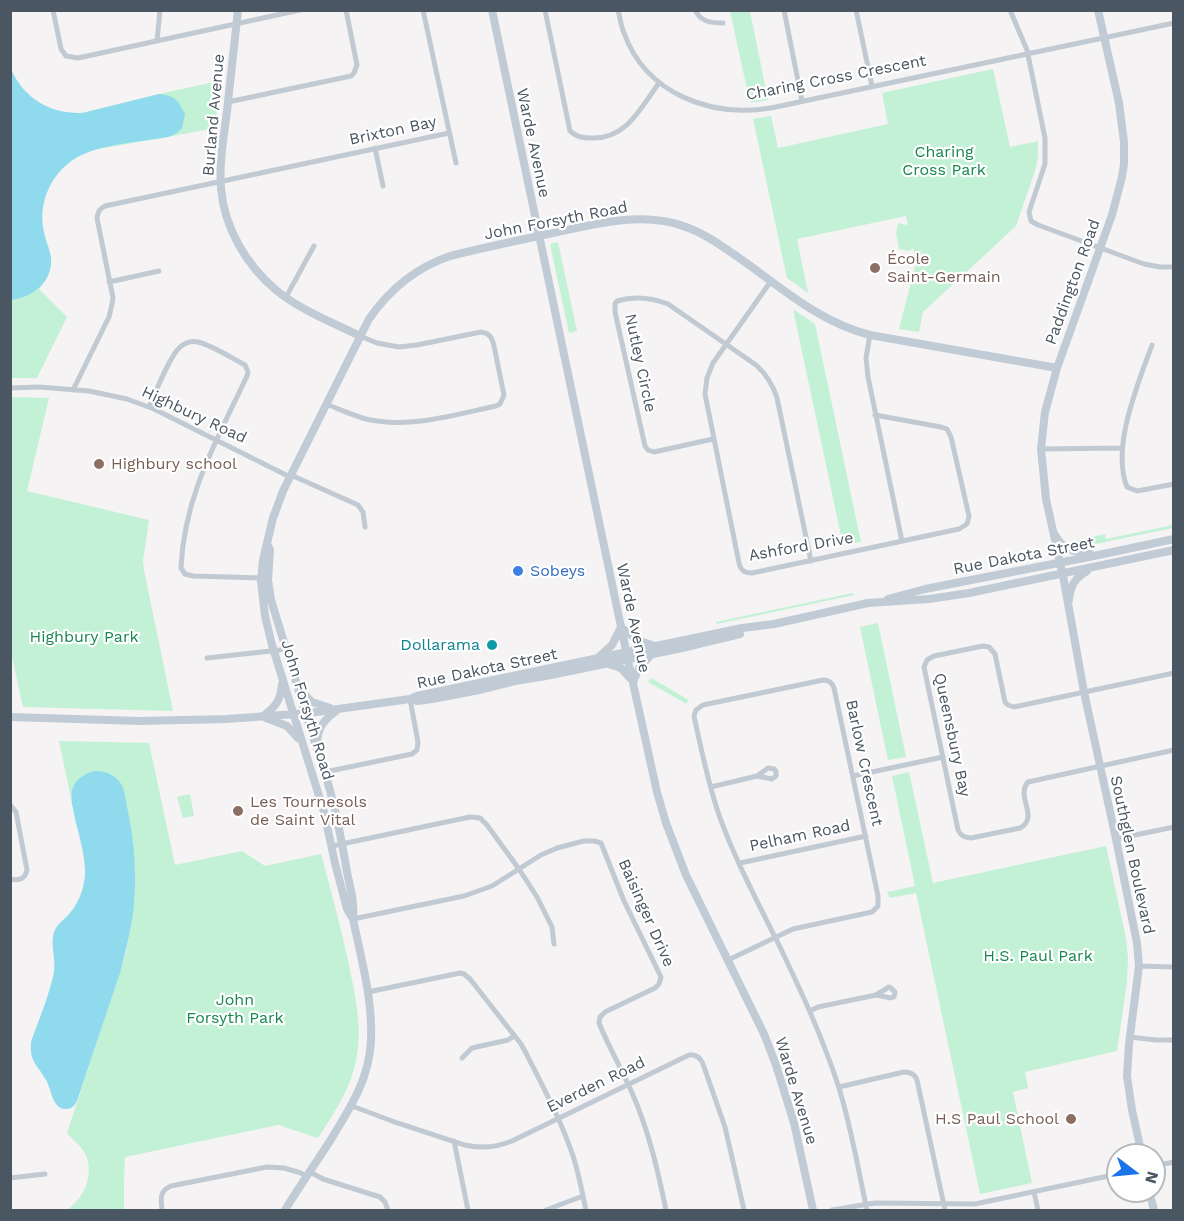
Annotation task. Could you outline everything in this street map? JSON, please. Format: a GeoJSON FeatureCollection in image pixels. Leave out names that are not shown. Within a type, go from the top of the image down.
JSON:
{"type":"FeatureCollection","features":[{"type":"Feature","properties":{"kind":"street"},"geometry":{"type":"LineString","coordinates":[[53,10],[61,49],[66,56],[78,58],[300,10]]}},
{"type":"Feature","properties":{"kind":"street"},"geometry":{"type":"LineString","coordinates":[[157,41],[160,10]]}},
{"type":"Feature","properties":{"kind":"street","name":"Burland Avenue"},"geometry":{"type":"LineString","coordinates":[[238,10],[221,181],[224,205],[238,245],[255,269],[277,291],[310,311],[360,336]]}},
{"type":"Feature","properties":{"kind":"street"},"geometry":{"type":"LineString","coordinates":[[228,102],[351,76],[357,65],[346,10]]}},
{"type":"Feature","properties":{"kind":"street","name":"Brixton Bay"},"geometry":{"type":"LineString","coordinates":[[109,282],[97,218],[98,211],[105,206],[449,132],[423,10]]}},
{"type":"Feature","properties":{"kind":"street","name":"Warde Avenue"},"geometry":{"type":"LineString","coordinates":[[492,10],[649,759],[666,823],[686,876],[764,1034],[780,1074],[794,1123],[813,1210]]}},
{"type":"Feature","properties":{"kind":"street"},"geometry":{"type":"LineString","coordinates":[[545,10],[572,134],[596,138],[618,133],[629,124],[659,83]]}},
{"type":"Feature","properties":{"kind":"street","name":"Charing Cross Crescent"},"geometry":{"type":"LineString","coordinates":[[618,10],[623,31],[634,54],[648,74],[676,94],[695,103],[729,110],[763,109],[1173,23]]}},
{"type":"Feature","properties":{"kind":"street"},"geometry":{"type":"LineString","coordinates":[[695,10],[706,22],[723,23]]}},
{"type":"Feature","properties":{"kind":"street"},"geometry":{"type":"LineString","coordinates":[[784,10],[802,101]]}},
{"type":"Feature","properties":{"kind":"street"},"geometry":{"type":"LineString","coordinates":[[856,10],[872,87]]}},
{"type":"Feature","properties":{"kind":"street"},"geometry":{"type":"LineString","coordinates":[[1010,10],[1028,54],[1046,145],[1042,175],[1030,208],[1029,219],[1038,225],[1153,266],[1173,267]]}},
{"type":"Feature","properties":{"kind":"street","name":"Paddington Road"},"geometry":{"type":"LineString","coordinates":[[1060,563],[1044,484],[1041,449],[1045,412],[1057,368],[1118,196],[1124,164],[1123,124],[1098,10]]}},
{"type":"Feature","properties":{"kind":"street"},"geometry":{"type":"LineString","coordinates":[[449,132],[456,163]]}},
{"type":"Feature","properties":{"kind":"street"},"geometry":{"type":"LineString","coordinates":[[375,148],[383,186]]}},
{"type":"Feature","properties":{"kind":"street","name":"John Forsyth Road"},"geometry":{"type":"LineString","coordinates":[[285,1210],[352,1106],[364,1078],[369,1057],[371,1021],[368,992],[352,919],[324,812],[265,616],[262,595],[270,550],[267,543],[273,518],[291,476],[360,336],[379,304],[423,267],[450,256],[619,220],[646,219],[671,222],[706,236],[825,317],[846,328],[870,335],[1057,368]]}},
{"type":"Feature","properties":{"kind":"street"},"geometry":{"type":"LineString","coordinates":[[286,297],[314,246]]}},
{"type":"Feature","properties":{"kind":"street"},"geometry":{"type":"LineString","coordinates":[[73,390],[109,317],[112,298],[109,282],[159,271]]}},
{"type":"Feature","properties":{"kind":"street","name":"Ashford Drive"},"geometry":{"type":"LineString","coordinates":[[771,281],[713,363],[706,383],[705,394],[713,440],[742,571],[752,573],[811,561],[959,529],[967,524],[969,516],[951,436],[947,429],[875,415]]}},
{"type":"Feature","properties":{"kind":"street","name":"Nutley Circle"},"geometry":{"type":"LineString","coordinates":[[713,440],[654,452],[645,446],[615,304],[621,300],[633,298],[654,299],[668,304],[726,344]]}},
{"type":"Feature","properties":{"kind":"street"},"geometry":{"type":"LineString","coordinates":[[326,404],[368,419],[404,423],[496,406],[502,401],[504,395],[494,346],[486,332],[399,347],[377,343],[360,336]]}},
{"type":"Feature","properties":{"kind":"street"},"geometry":{"type":"LineString","coordinates":[[870,335],[866,367],[902,541]]}},
{"type":"Feature","properties":{"kind":"street"},"geometry":{"type":"LineString","coordinates":[[149,407],[174,356],[182,345],[192,341],[204,344],[245,365],[248,372],[204,465],[189,510],[181,568],[185,574],[193,576],[265,578]]}},
{"type":"Feature","properties":{"kind":"street"},"geometry":{"type":"LineString","coordinates":[[726,344],[760,369],[774,388],[811,561]]}},
{"type":"Feature","properties":{"kind":"street"},"geometry":{"type":"LineString","coordinates":[[1152,345],[1129,412],[1122,448],[1124,481],[1129,489],[1140,491],[1173,484]]}},
{"type":"Feature","properties":{"kind":"street","name":"Highbury Road"},"geometry":{"type":"LineString","coordinates":[[10,388],[39,387],[117,396],[149,407],[291,476],[358,505],[363,512],[365,527]]}},
{"type":"Feature","properties":{"kind":"street"},"geometry":{"type":"LineString","coordinates":[[1041,449],[1122,448]]}},
{"type":"Feature","properties":{"kind":"street"},"geometry":{"type":"LineString","coordinates":[[1052,528],[1060,543],[1068,550],[1097,555]]}},
{"type":"Feature","properties":{"kind":"street","name":"Rue Dakota Street"},"geometry":{"type":"LineString","coordinates":[[881,602],[924,589],[1173,539]]}},
{"type":"Feature","properties":{"kind":"street","name":"Rue Dakota Street"},"geometry":{"type":"LineString","coordinates":[[410,699],[418,701],[438,698],[605,663],[656,647],[742,628],[881,602],[958,595],[1173,550]]}},
{"type":"Feature","properties":{"kind":"street","name":"Southglen Boulevard"},"geometry":{"type":"LineString","coordinates":[[1060,563],[1084,692],[1137,943],[1139,966],[1127,1059],[1127,1076],[1139,1143]]}},
{"type":"Feature","properties":{"kind":"street"},"geometry":{"type":"LineString","coordinates":[[1070,616],[1072,585],[1078,577],[1094,567]]}},
{"type":"Feature","properties":{"kind":"street","name":"John Forsyth Road"},"geometry":{"type":"LineString","coordinates":[[265,578],[305,714],[325,772],[354,907],[352,919]]}},
{"type":"Feature","properties":{"kind":"street","name":"Rue Dakota Street"},"geometry":{"type":"LineString","coordinates":[[410,699],[595,660],[651,655],[709,642],[765,625]]}},
{"type":"Feature","properties":{"kind":"street"},"geometry":{"type":"LineString","coordinates":[[595,660],[612,645],[621,627],[637,640],[656,647]]}},
{"type":"Feature","properties":{"kind":"street","name":"Queensbury Bay"},"geometry":{"type":"LineString","coordinates":[[1084,692],[1013,706],[1005,702],[996,657],[989,647],[983,646],[932,657],[925,662],[924,670],[958,830],[961,835],[967,837],[1020,828],[1028,821],[1024,790],[1028,782],[1099,766]]}},
{"type":"Feature","properties":{"kind":"street"},"geometry":{"type":"LineString","coordinates":[[207,658],[277,650]]}},
{"type":"Feature","properties":{"kind":"street"},"geometry":{"type":"LineString","coordinates":[[605,663],[621,668],[633,682],[639,668],[651,655]]}},
{"type":"Feature","properties":{"kind":"street"},"geometry":{"type":"LineString","coordinates":[[1084,692],[1173,673]]}},
{"type":"Feature","properties":{"kind":"street"},"geometry":{"type":"LineString","coordinates":[[262,717],[279,701],[282,677]]}},
{"type":"Feature","properties":{"kind":"street","name":"Barlow Crescent"},"geometry":{"type":"LineString","coordinates":[[728,960],[775,937],[801,927],[870,912],[878,906],[879,899],[834,688],[829,681],[822,680],[703,705],[698,708],[694,716],[723,826],[740,863],[775,937],[810,1011],[827,1052],[839,1087],[866,1207]]}},
{"type":"Feature","properties":{"kind":"street"},"geometry":{"type":"LineString","coordinates":[[297,686],[312,702],[322,707],[340,709]]}},
{"type":"Feature","properties":{"kind":"street"},"geometry":{"type":"LineString","coordinates":[[10,717],[151,721],[262,717],[305,714],[410,699]]}},
{"type":"Feature","properties":{"kind":"street","name":"John Forsyth Road"},"geometry":{"type":"LineString","coordinates":[[325,772],[412,754],[417,750],[418,742],[410,699]]}},
{"type":"Feature","properties":{"kind":"street"},"geometry":{"type":"LineString","coordinates":[[317,750],[319,728],[328,717],[340,709]]}},
{"type":"Feature","properties":{"kind":"street"},"geometry":{"type":"LineString","coordinates":[[262,717],[287,726],[303,745]]}},
{"type":"Feature","properties":{"kind":"street"},"geometry":{"type":"LineString","coordinates":[[1099,766],[1173,750]]}},
{"type":"Feature","properties":{"kind":"street"},"geometry":{"type":"LineString","coordinates":[[853,776],[943,757]]}},
{"type":"Feature","properties":{"kind":"street"},"geometry":{"type":"LineString","coordinates":[[711,787],[757,776]]}},
{"type":"Feature","properties":{"kind":"street"},"geometry":{"type":"LineString","coordinates":[[10,805],[16,812],[27,870],[21,879],[10,879]]}},
{"type":"Feature","properties":{"kind":"street"},"geometry":{"type":"LineString","coordinates":[[332,846],[475,817],[480,818],[537,897],[552,927],[554,944]]}},
{"type":"Feature","properties":{"kind":"street"},"geometry":{"type":"LineString","coordinates":[[1116,839],[1173,828]]}},
{"type":"Feature","properties":{"kind":"street","name":"Pelham Road"},"geometry":{"type":"LineString","coordinates":[[740,863],[866,836]]}},
{"type":"Feature","properties":{"kind":"street","name":"Baisinger Drive"},"geometry":{"type":"LineString","coordinates":[[352,919],[464,896],[492,886],[541,855],[566,845],[599,842],[624,901],[661,977],[660,984],[655,988],[605,1012],[599,1020],[646,1128],[666,1210]]}},
{"type":"Feature","properties":{"kind":"street"},"geometry":{"type":"LineString","coordinates":[[1139,966],[1173,967]]}},
{"type":"Feature","properties":{"kind":"street"},"geometry":{"type":"LineString","coordinates":[[368,992],[460,974],[470,979],[526,1053],[573,1156],[586,1210]]}},
{"type":"Feature","properties":{"kind":"street"},"geometry":{"type":"LineString","coordinates":[[810,1011],[818,1007],[876,995]]}},
{"type":"Feature","properties":{"kind":"street"},"geometry":{"type":"LineString","coordinates":[[462,1058],[472,1048],[508,1040],[514,1036]]}},
{"type":"Feature","properties":{"kind":"street"},"geometry":{"type":"LineString","coordinates":[[1130,1037],[1173,1040]]}},
{"type":"Feature","properties":{"kind":"street","name":"Everden Road"},"geometry":{"type":"LineString","coordinates":[[352,1106],[474,1147],[495,1146],[512,1141],[693,1055],[699,1057],[703,1064],[725,1127],[744,1210]]}},
{"type":"Feature","properties":{"kind":"street"},"geometry":{"type":"LineString","coordinates":[[839,1087],[904,1072],[915,1076],[945,1208]]}},
{"type":"Feature","properties":{"kind":"street"},"geometry":{"type":"LineString","coordinates":[[454,1141],[468,1210]]}},
{"type":"Feature","properties":{"kind":"street"},"geometry":{"type":"LineString","coordinates":[[162,1210],[162,1194],[171,1186],[267,1167],[284,1168],[308,1174],[380,1197],[388,1210]]}},
{"type":"Feature","properties":{"kind":"street"},"geometry":{"type":"LineString","coordinates":[[11,1178],[45,1174]]}},
{"type":"Feature","properties":{"kind":"street"},"geometry":{"type":"LineString","coordinates":[[832,1210],[884,1203],[945,1208],[975,1204],[1106,1177]]}},
{"type":"Feature","properties":{"kind":"street"},"geometry":{"type":"LineString","coordinates":[[1034,1192],[1038,1210]]}},
{"type":"Feature","properties":{"kind":"street"},"geometry":{"type":"LineString","coordinates":[[546,1210],[583,1196]]}},
{"type":"Feature","properties":{"kind":"green space"},"geometry":{"type":"Polygon","coordinates":[[[730,11],[750,11],[768,100],[750,103],[730,11]]]}},
{"type":"Feature","properties":{"kind":"green space"},"geometry":{"type":"Polygon","coordinates":[[[10,69],[22,88],[38,102],[69,113],[98,111],[220,81],[215,128],[92,150],[70,162],[54,180],[44,201],[42,214],[51,265],[39,289],[67,317],[37,378],[11,378],[10,69]]]}},
{"type":"Feature","properties":{"kind":"green space","name":"Charing Cross Park"},"geometry":{"type":"Polygon","coordinates":[[[993,69],[1010,147],[1038,141],[1035,171],[1016,226],[923,312],[919,332],[899,329],[916,263],[913,248],[909,251],[899,249],[896,234],[898,223],[908,225],[906,216],[797,239],[808,293],[787,278],[753,119],[771,116],[778,148],[888,124],[882,93],[993,69]]]}},
{"type":"Feature","properties":{"kind":"green space"},"geometry":{"type":"Polygon","coordinates":[[[558,242],[577,331],[569,333],[550,244],[558,242]]]}},
{"type":"Feature","properties":{"kind":"green space"},"geometry":{"type":"Polygon","coordinates":[[[793,309],[815,324],[861,542],[843,545],[793,309]]]}},
{"type":"Feature","properties":{"kind":"green space","name":"Highbury Park"},"geometry":{"type":"Polygon","coordinates":[[[11,397],[49,398],[27,491],[149,520],[143,561],[144,570],[173,711],[23,707],[10,648],[11,397]]]}},
{"type":"Feature","properties":{"kind":"green space"},"geometry":{"type":"Polygon","coordinates":[[[1173,525],[1173,528],[1081,547],[1070,542],[1105,534],[1106,539],[1173,525]]]}},
{"type":"Feature","properties":{"kind":"green space"},"geometry":{"type":"Polygon","coordinates":[[[853,593],[854,595],[716,624],[716,622],[853,593]]]}},
{"type":"Feature","properties":{"kind":"green space"},"geometry":{"type":"Polygon","coordinates":[[[878,623],[906,757],[888,760],[860,627],[878,623]]]}},
{"type":"Feature","properties":{"kind":"green space"},"geometry":{"type":"Polygon","coordinates":[[[651,678],[689,700],[686,704],[648,682],[651,678]]]}},
{"type":"Feature","properties":{"kind":"green space","name":"John Forsyth Park"},"geometry":{"type":"Polygon","coordinates":[[[59,741],[149,743],[175,865],[242,851],[265,866],[321,854],[349,965],[359,1030],[357,1056],[351,1078],[339,1105],[318,1138],[278,1125],[125,1157],[124,1210],[67,1210],[83,1193],[88,1178],[86,1155],[67,1133],[126,953],[134,898],[134,861],[130,824],[120,784],[111,774],[71,794],[72,803],[59,741]]]}},
{"type":"Feature","properties":{"kind":"green space","name":"H.S. Paul Park"},"geometry":{"type":"Polygon","coordinates":[[[909,772],[933,883],[1106,846],[1126,938],[1128,958],[1127,982],[1117,1051],[1025,1072],[1028,1088],[1013,1092],[1032,1183],[980,1194],[916,893],[890,898],[887,892],[915,886],[892,776],[909,772]]]}},
{"type":"Feature","properties":{"kind":"green space"},"geometry":{"type":"Polygon","coordinates":[[[190,794],[194,816],[183,818],[177,797],[190,794]]]}},
{"type":"Feature","properties":{"kind":"water"},"geometry":{"type":"Polygon","coordinates":[[[11,69],[23,89],[31,96],[40,103],[60,111],[82,113],[159,94],[174,98],[185,114],[182,128],[177,133],[168,137],[95,150],[74,159],[59,172],[45,198],[42,217],[51,258],[49,274],[40,287],[33,292],[10,300],[11,69]]]}},
{"type":"Feature","properties":{"kind":"water"},"geometry":{"type":"Polygon","coordinates":[[[94,771],[114,776],[124,790],[130,820],[135,874],[133,914],[120,973],[77,1101],[67,1109],[55,1103],[46,1080],[31,1054],[31,1042],[54,972],[54,932],[76,905],[84,883],[84,858],[72,803],[72,791],[80,778],[94,771]]]}},
{"type":"Feature","properties":{"kind":"place","name":"École Saint-Germain"},"geometry":{"type":"Point","coordinates":[875,268]}},
{"type":"Feature","properties":{"kind":"place","name":"Highbury school"},"geometry":{"type":"Point","coordinates":[99,464]}},
{"type":"Feature","properties":{"kind":"place","name":"Sobeys"},"geometry":{"type":"Point","coordinates":[518,571]}},
{"type":"Feature","properties":{"kind":"place","name":"Dollarama"},"geometry":{"type":"Point","coordinates":[492,645]}},
{"type":"Feature","properties":{"kind":"place","name":"Les Tournesols de Saint Vital"},"geometry":{"type":"Point","coordinates":[238,811]}},
{"type":"Feature","properties":{"kind":"place","name":"H.S Paul School"},"geometry":{"type":"Point","coordinates":[1071,1119]}}]}
